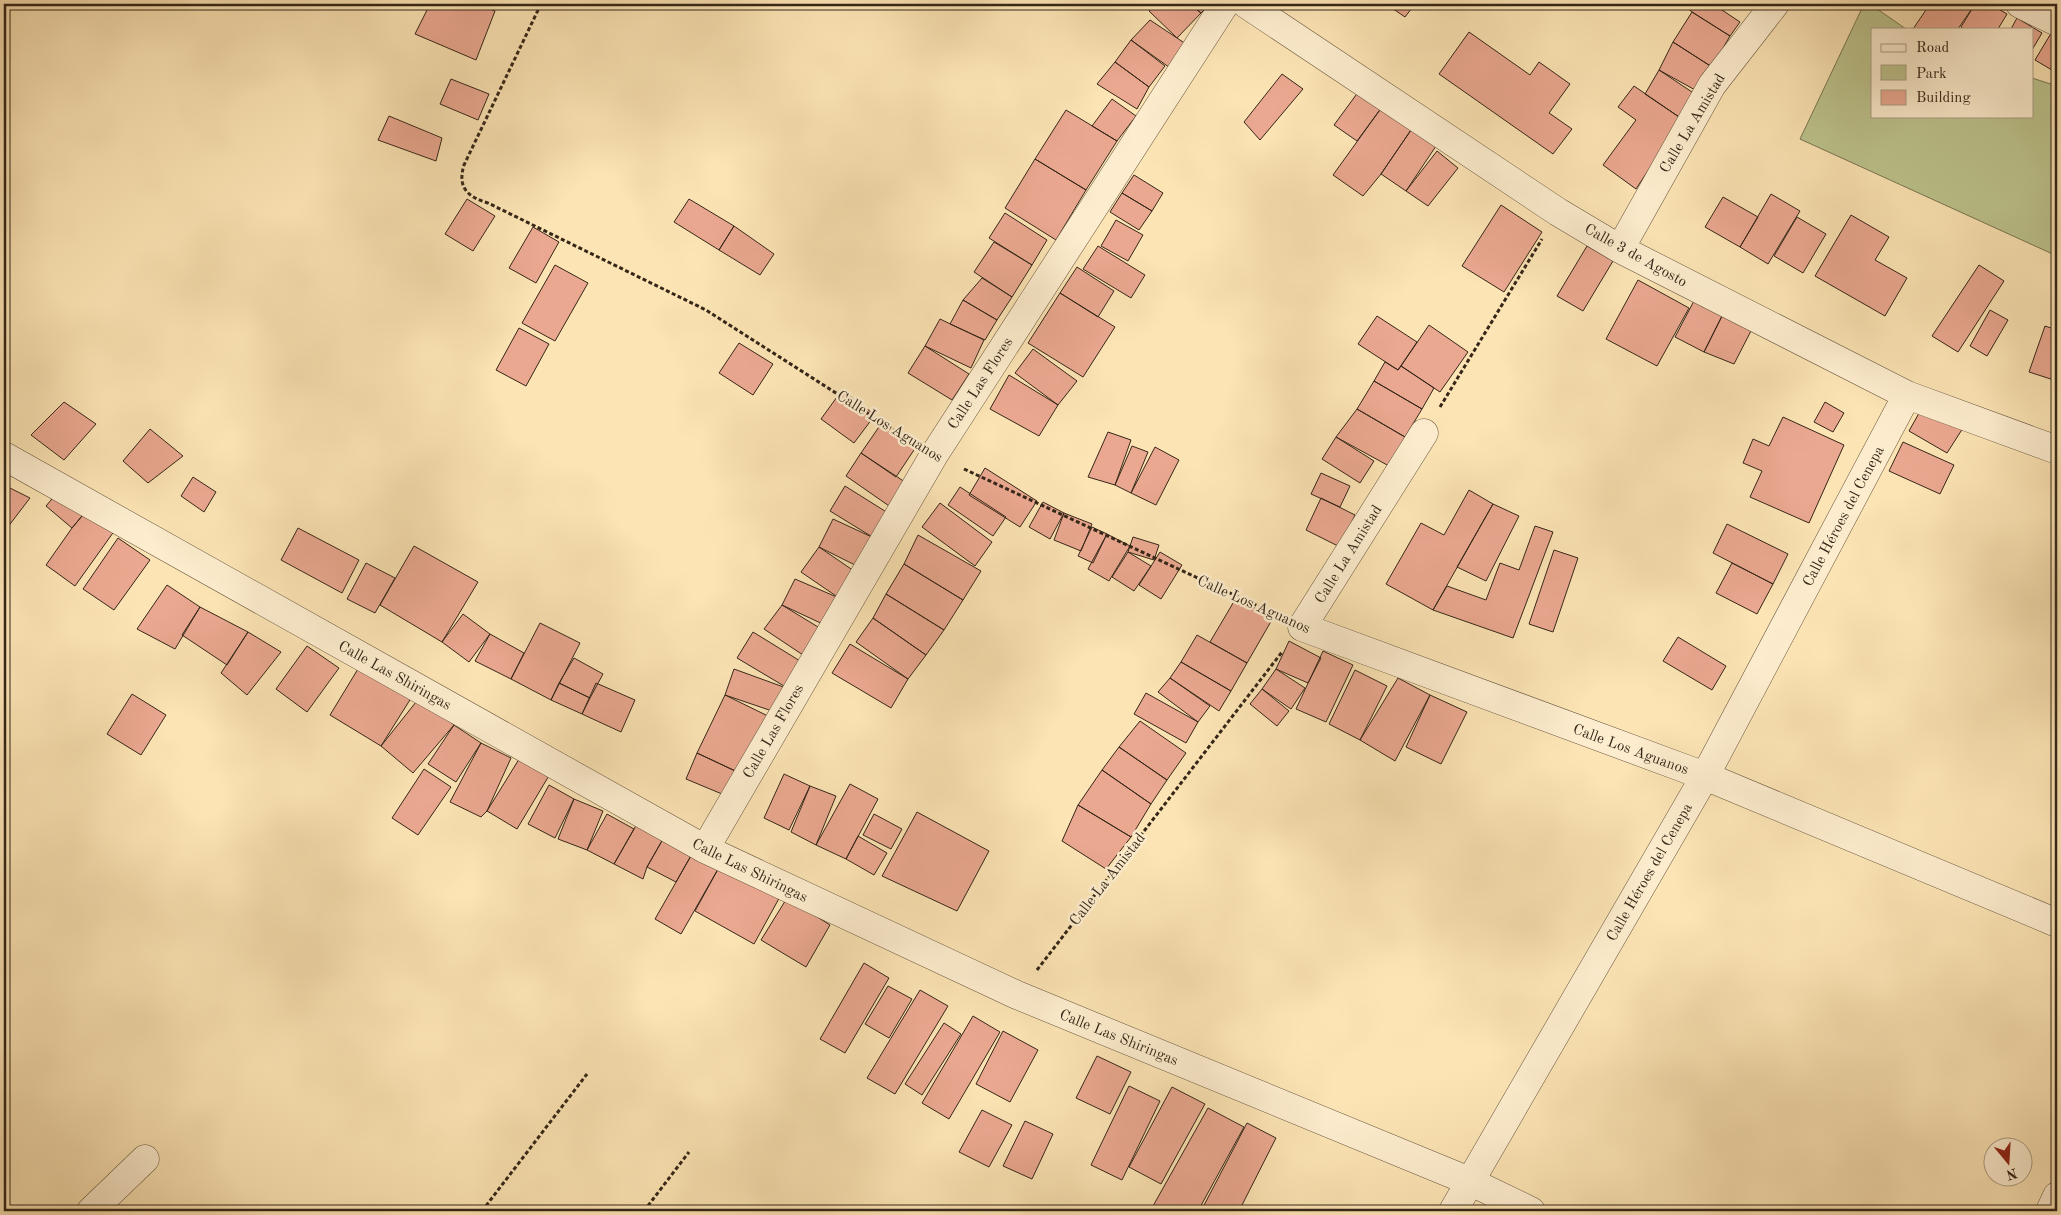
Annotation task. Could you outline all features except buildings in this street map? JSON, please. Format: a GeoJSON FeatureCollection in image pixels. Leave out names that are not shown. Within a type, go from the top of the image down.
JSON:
{"type":"FeatureCollection","features":[{"type":"Feature","properties":{"kind":"street","name":"Calle Las Flores"},"geometry":{"type":"LineString","coordinates":[[705,849],[934,456],[1225,4]]}},
{"type":"Feature","properties":{"kind":"street","name":"Calle 3 de Agosto"},"geometry":{"type":"LineString","coordinates":[[1246,4],[1558,212],[1620,249],[1907,395],[2057,450]]}},
{"type":"Feature","properties":{"kind":"street","name":"Calle La Amistad"},"geometry":{"type":"LineString","coordinates":[[1620,249],[1712,85],[1774,4]]}},
{"type":"Feature","properties":{"kind":"street"},"geometry":{"type":"LineString","coordinates":[[2020,4],[2057,22]]}},
{"type":"Feature","properties":{"kind":"street","name":"Calle Héroes del Cenepa"},"geometry":{"type":"LineString","coordinates":[[1454,1211],[1469,1181],[1705,776],[1907,395]]}},
{"type":"Feature","properties":{"kind":"street","name":"Calle La Amistad"},"geometry":{"type":"LineString","coordinates":[[1302,627],[1424,433]]}},
{"type":"Feature","properties":{"kind":"street","name":"Calle Las Shiringas"},"geometry":{"type":"LineString","coordinates":[[4,456],[705,849],[1017,995],[1469,1181],[1531,1211]]}},
{"type":"Feature","properties":{"kind":"street","name":"Calle Los Aguanos"},"geometry":{"type":"LineString","coordinates":[[1302,627],[1705,776],[2057,923]]}},
{"type":"Feature","properties":{"kind":"street"},"geometry":{"type":"LineString","coordinates":[[91,1211],[145,1159]]}},
{"type":"Feature","properties":{"kind":"street"},"geometry":{"type":"LineString","coordinates":[[2050,1211],[2057,1196]]}},
{"type":"Feature","properties":{"kind":"path","name":"Calle Los Aguanos"},"geometry":{"type":"LineString","coordinates":[[541,4],[464,165],[460,177],[465,190],[473,198],[488,203],[706,310],[934,456],[1302,627]]}},
{"type":"Feature","properties":{"kind":"path"},"geometry":{"type":"LineString","coordinates":[[1424,433],[1558,212]]}},
{"type":"Feature","properties":{"kind":"path","name":"Calle La Amistad"},"geometry":{"type":"LineString","coordinates":[[1017,995],[1302,627]]}},
{"type":"Feature","properties":{"kind":"path"},"geometry":{"type":"LineString","coordinates":[[482,1211],[587,1074]]}},
{"type":"Feature","properties":{"kind":"path"},"geometry":{"type":"LineString","coordinates":[[644,1211],[688,1152]]}},
{"type":"Feature","properties":{"kind":"green space"},"geometry":{"type":"Polygon","coordinates":[[[1864,4],[1870,4],[1905,28],[1871,28],[1871,118],[2034,118],[2034,79],[2057,86],[2057,256],[1800,139],[1864,4]]]}}]}
